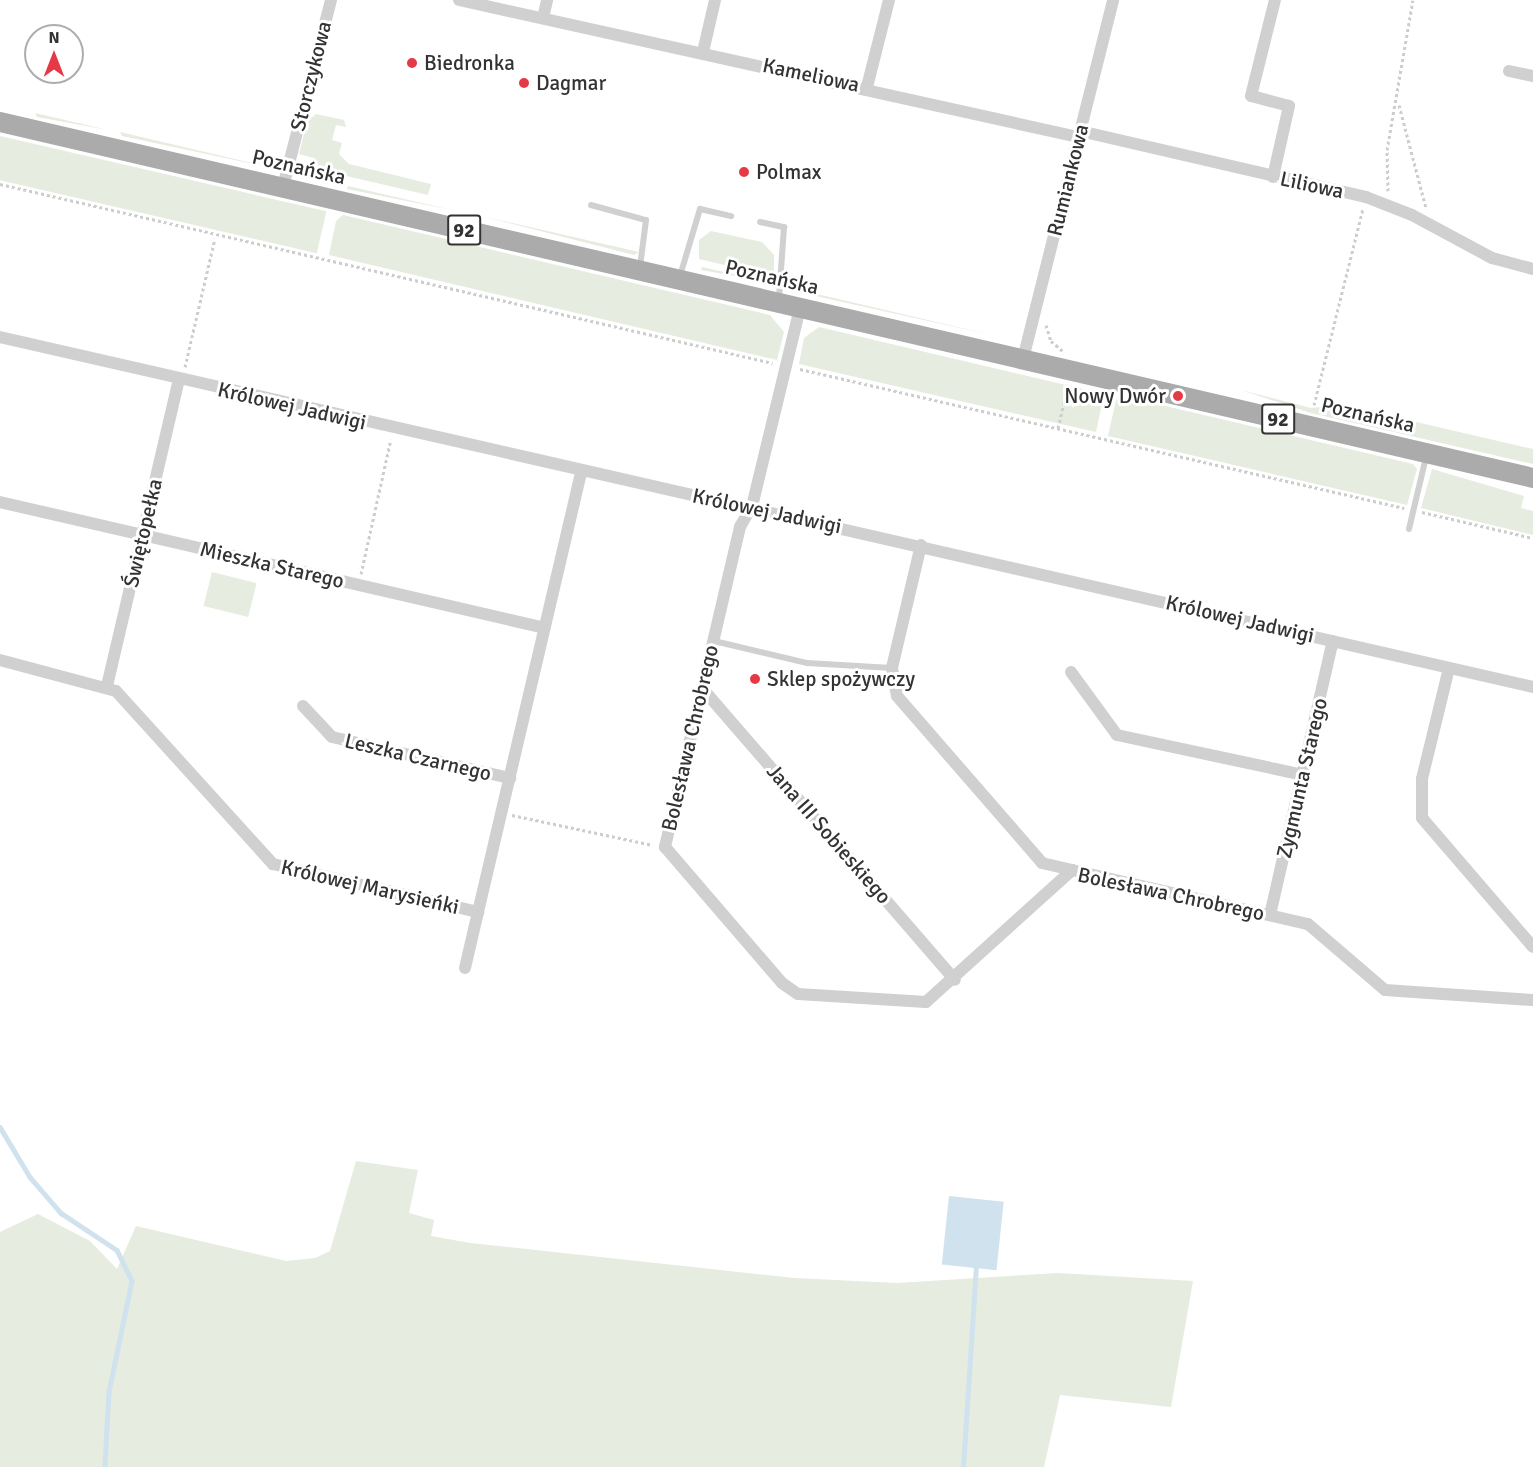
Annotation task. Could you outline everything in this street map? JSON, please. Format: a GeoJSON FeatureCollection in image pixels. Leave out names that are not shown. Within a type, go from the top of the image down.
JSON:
{"type":"FeatureCollection","features":[{"type":"Feature","properties":{"kind":"main road","name":"Poznańska"},"geometry":{"type":"LineString","coordinates":[[0,122],[1533,478]]}},
{"type":"Feature","properties":{"kind":"street","name":"Storczykowa"},"geometry":{"type":"LineString","coordinates":[[283,188],[331,0]]}},
{"type":"Feature","properties":{"kind":"street","name":"Kameliowa"},"geometry":{"type":"LineString","coordinates":[[459,0],[1079,134]]}},
{"type":"Feature","properties":{"kind":"street"},"geometry":{"type":"LineString","coordinates":[[543,18],[547,0]]}},
{"type":"Feature","properties":{"kind":"street"},"geometry":{"type":"LineString","coordinates":[[703,52],[715,0]]}},
{"type":"Feature","properties":{"kind":"street"},"geometry":{"type":"LineString","coordinates":[[867,87],[889,0]]}},
{"type":"Feature","properties":{"kind":"street","name":"Rumiankowa"},"geometry":{"type":"LineString","coordinates":[[1023,359],[1113,0]]}},
{"type":"Feature","properties":{"kind":"street"},"geometry":{"type":"LineString","coordinates":[[1273,177],[1289,106],[1251,96],[1275,0]]}},
{"type":"Feature","properties":{"kind":"street"},"geometry":{"type":"LineString","coordinates":[[1509,71],[1533,76]]}},
{"type":"Feature","properties":{"kind":"street","name":"Liliowa"},"geometry":{"type":"LineString","coordinates":[[1079,134],[1366,197],[1424,222],[1492,258],[1533,270]]}},
{"type":"Feature","properties":{"kind":"street","name":"Bolesława Chrobrego"},"geometry":{"type":"LineString","coordinates":[[800,308],[752,506],[740,527],[665,847],[782,983],[798,993],[918,1003],[933,999],[1072,870],[1270,915],[1318,930],[1385,990],[1533,1000]]}},
{"type":"Feature","properties":{"kind":"street","name":"Królowej Jadwigi"},"geometry":{"type":"LineString","coordinates":[[0,338],[581,472],[752,506],[1533,687]]}},
{"type":"Feature","properties":{"kind":"street","name":"Świętopełka"},"geometry":{"type":"LineString","coordinates":[[107,686],[179,380]]}},
{"type":"Feature","properties":{"kind":"street","name":"Królowej Marysieńki"},"geometry":{"type":"LineString","coordinates":[[0,660],[107,686],[126,699],[273,864],[478,912],[581,472]]}},
{"type":"Feature","properties":{"kind":"street","name":"Mieszka Starego"},"geometry":{"type":"LineString","coordinates":[[0,502],[544,628]]}},
{"type":"Feature","properties":{"kind":"street"},"geometry":{"type":"LineString","coordinates":[[921,545],[892,668],[903,706],[1042,863],[1072,870]]}},
{"type":"Feature","properties":{"kind":"street","name":"Zygmunta Starego"},"geometry":{"type":"LineString","coordinates":[[1270,915],[1333,641]]}},
{"type":"Feature","properties":{"kind":"street"},"geometry":{"type":"LineString","coordinates":[[1449,668],[1422,779],[1422,818],[1533,947]]}},
{"type":"Feature","properties":{"kind":"street"},"geometry":{"type":"LineString","coordinates":[[1071,672],[1117,735],[1303,775]]}},
{"type":"Feature","properties":{"kind":"street","name":"Jana III Sobieskiego"},"geometry":{"type":"LineString","coordinates":[[702,688],[955,980]]}},
{"type":"Feature","properties":{"kind":"street","name":"Leszka Czarnego"},"geometry":{"type":"LineString","coordinates":[[303,706],[332,737],[510,778]]}},
{"type":"Feature","properties":{"kind":"street"},"geometry":{"type":"LineString","coordinates":[[465,968],[478,912]]}},
{"type":"Feature","properties":{"kind":"lane"},"geometry":{"type":"LineString","coordinates":[[591,205],[646,220],[640,271]]}},
{"type":"Feature","properties":{"kind":"lane"},"geometry":{"type":"LineString","coordinates":[[678,280],[700,209],[731,216]]}},
{"type":"Feature","properties":{"kind":"lane"},"geometry":{"type":"LineString","coordinates":[[760,222],[784,227],[778,303]]}},
{"type":"Feature","properties":{"kind":"lane"},"geometry":{"type":"LineString","coordinates":[[1409,530],[1427,453]]}},
{"type":"Feature","properties":{"kind":"lane"},"geometry":{"type":"LineString","coordinates":[[713,641],[807,663],[892,668]]}},
{"type":"Feature","properties":{"kind":"path"},"geometry":{"type":"LineString","coordinates":[[1388,205],[1387,150],[1398,102],[1413,0]]}},
{"type":"Feature","properties":{"kind":"path"},"geometry":{"type":"LineString","coordinates":[[1398,102],[1428,201],[1424,222]]}},
{"type":"Feature","properties":{"kind":"path"},"geometry":{"type":"LineString","coordinates":[[0,183],[1533,538]]}},
{"type":"Feature","properties":{"kind":"path"},"geometry":{"type":"LineString","coordinates":[[1314,405],[1366,197]]}},
{"type":"Feature","properties":{"kind":"path"},"geometry":{"type":"LineString","coordinates":[[179,380],[215,238]]}},
{"type":"Feature","properties":{"kind":"path"},"geometry":{"type":"LineString","coordinates":[[1047,312],[1051,340],[1075,355],[1058,428]]}},
{"type":"Feature","properties":{"kind":"path"},"geometry":{"type":"LineString","coordinates":[[359,585],[393,429]]}},
{"type":"Feature","properties":{"kind":"path"},"geometry":{"type":"LineString","coordinates":[[502,813],[665,847]]}},
{"type":"Feature","properties":{"kind":"shaded area"},"geometry":{"type":"Polygon","coordinates":[[[35,113],[108,130],[37,117],[35,113]]]}},
{"type":"Feature","properties":{"kind":"shaded area"},"geometry":{"type":"Polygon","coordinates":[[[316,114],[344,120],[346,127],[336,125],[332,140],[342,143],[339,154],[349,164],[431,184],[428,195],[312,168],[314,158],[299,154],[307,122],[316,114]]]}},
{"type":"Feature","properties":{"kind":"shaded area"},"geometry":{"type":"Polygon","coordinates":[[[120,132],[273,168],[122,136],[120,132]]]}},
{"type":"Feature","properties":{"kind":"shaded area"},"geometry":{"type":"Polygon","coordinates":[[[0,136],[326,211],[317,253],[0,180],[0,136]]]}},
{"type":"Feature","properties":{"kind":"shaded area"},"geometry":{"type":"Polygon","coordinates":[[[348,186],[452,210],[347,189],[348,186]]]}},
{"type":"Feature","properties":{"kind":"shaded area"},"geometry":{"type":"Polygon","coordinates":[[[343,215],[770,315],[784,332],[777,360],[329,255],[336,221],[343,215]]]}},
{"type":"Feature","properties":{"kind":"shaded area"},"geometry":{"type":"Polygon","coordinates":[[[482,216],[639,252],[634,255],[482,216]]]}},
{"type":"Feature","properties":{"kind":"shaded area"},"geometry":{"type":"Polygon","coordinates":[[[711,231],[762,242],[774,255],[774,271],[763,274],[699,259],[699,240],[711,231]]]}},
{"type":"Feature","properties":{"kind":"shaded area"},"geometry":{"type":"Polygon","coordinates":[[[702,267],[763,281],[701,270],[702,267]]]}},
{"type":"Feature","properties":{"kind":"shaded area"},"geometry":{"type":"Polygon","coordinates":[[[800,290],[996,336],[802,293],[800,290]]]}},
{"type":"Feature","properties":{"kind":"shaded area"},"geometry":{"type":"Polygon","coordinates":[[[819,327],[1104,394],[1096,432],[799,364],[804,338],[819,327]]]}},
{"type":"Feature","properties":{"kind":"shaded area"},"geometry":{"type":"Polygon","coordinates":[[[1241,390],[1311,408],[1343,405],[1533,449],[1533,464],[1311,413],[1241,390]]]}},
{"type":"Feature","properties":{"kind":"shaded area"},"geometry":{"type":"Polygon","coordinates":[[[1123,396],[1413,464],[1417,469],[1407,505],[1108,436],[1116,400],[1123,396]]]}},
{"type":"Feature","properties":{"kind":"shaded area"},"geometry":{"type":"Polygon","coordinates":[[[1432,469],[1524,496],[1521,508],[1533,511],[1533,535],[1421,508],[1432,469]]]}},
{"type":"Feature","properties":{"kind":"shaded area"},"geometry":{"type":"Polygon","coordinates":[[[212,572],[257,583],[248,617],[204,606],[212,572]]]}},
{"type":"Feature","properties":{"kind":"shaded area"},"geometry":{"type":"Polygon","coordinates":[[[356,1161],[418,1170],[409,1213],[434,1220],[431,1236],[470,1243],[794,1278],[897,1283],[1058,1273],[1193,1281],[1171,1407],[1060,1395],[1044,1467],[0,1467],[0,1232],[38,1214],[90,1241],[117,1269],[136,1226],[286,1261],[315,1258],[330,1251],[356,1161]]]}},
{"type":"Feature","properties":{"kind":"water"},"geometry":{"type":"Polygon","coordinates":[[[949,1196],[1004,1202],[996,1270],[942,1265],[949,1196]]]}},
{"type":"Feature","properties":{"kind":"waterway"},"geometry":{"type":"LineString","coordinates":[[0,1127],[30,1177],[61,1213],[117,1250],[132,1281],[109,1392],[105,1467]]}},
{"type":"Feature","properties":{"kind":"waterway"},"geometry":{"type":"LineString","coordinates":[[963,1467],[976,1267]]}},
{"type":"Feature","properties":{"kind":"place","name":"Biedronka"},"geometry":{"type":"Point","coordinates":[412,63]}},
{"type":"Feature","properties":{"kind":"place","name":"Dagmar"},"geometry":{"type":"Point","coordinates":[524,83]}},
{"type":"Feature","properties":{"kind":"place","name":"Polmax"},"geometry":{"type":"Point","coordinates":[744,172]}},
{"type":"Feature","properties":{"kind":"place","name":"Nowy Dwór"},"geometry":{"type":"Point","coordinates":[1178,396]}},
{"type":"Feature","properties":{"kind":"place","name":"Sklep spożywczy"},"geometry":{"type":"Point","coordinates":[755,679]}}]}
